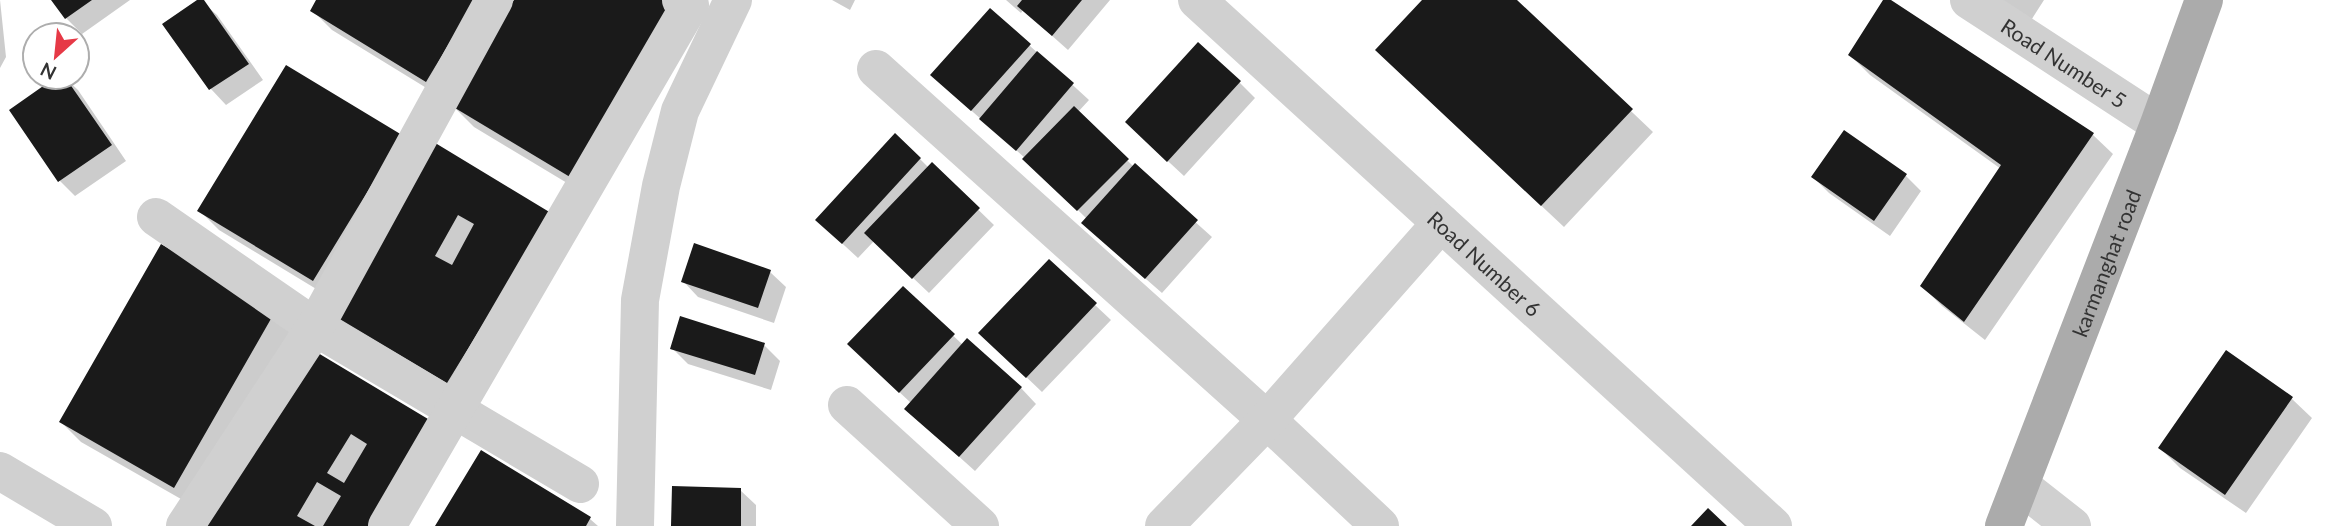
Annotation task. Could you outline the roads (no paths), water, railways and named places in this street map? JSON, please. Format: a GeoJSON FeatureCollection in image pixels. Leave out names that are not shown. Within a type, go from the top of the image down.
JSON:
{"type":"FeatureCollection","features":[{"type":"Feature","properties":{"kind":"main road","name":"karmanghat road"},"geometry":{"type":"LineString","coordinates":[[2004,526],[2204,0]]}},
{"type":"Feature","properties":{"kind":"street"},"geometry":{"type":"LineString","coordinates":[[185,526],[315,327],[494,0]]}},
{"type":"Feature","properties":{"kind":"street"},"geometry":{"type":"LineString","coordinates":[[387,526],[690,5],[681,0]]}},
{"type":"Feature","properties":{"kind":"street"},"geometry":{"type":"LineString","coordinates":[[635,526],[640,300],[656,211],[680,111],[733,0]]}},
{"type":"Feature","properties":{"kind":"street","name":"Road Number 6"},"geometry":{"type":"LineString","coordinates":[[1197,0],[1773,526]]}},
{"type":"Feature","properties":{"kind":"street","name":"Road Number 5"},"geometry":{"type":"LineString","coordinates":[[1969,0],[2159,124]]}},
{"type":"Feature","properties":{"kind":"street"},"geometry":{"type":"LineString","coordinates":[[876,69],[1267,419],[1380,526]]}},
{"type":"Feature","properties":{"kind":"street"},"geometry":{"type":"LineString","coordinates":[[156,218],[315,327],[580,484]]}},
{"type":"Feature","properties":{"kind":"street"},"geometry":{"type":"LineString","coordinates":[[1164,526],[1267,419],[1441,223]]}},
{"type":"Feature","properties":{"kind":"street"},"geometry":{"type":"LineString","coordinates":[[847,405],[961,520]]}},
{"type":"Feature","properties":{"kind":"street"},"geometry":{"type":"LineString","coordinates":[[0,471],[93,526]]}},
{"type":"Feature","properties":{"kind":"street"},"geometry":{"type":"LineString","coordinates":[[2021,486],[2072,526]]}}]}
